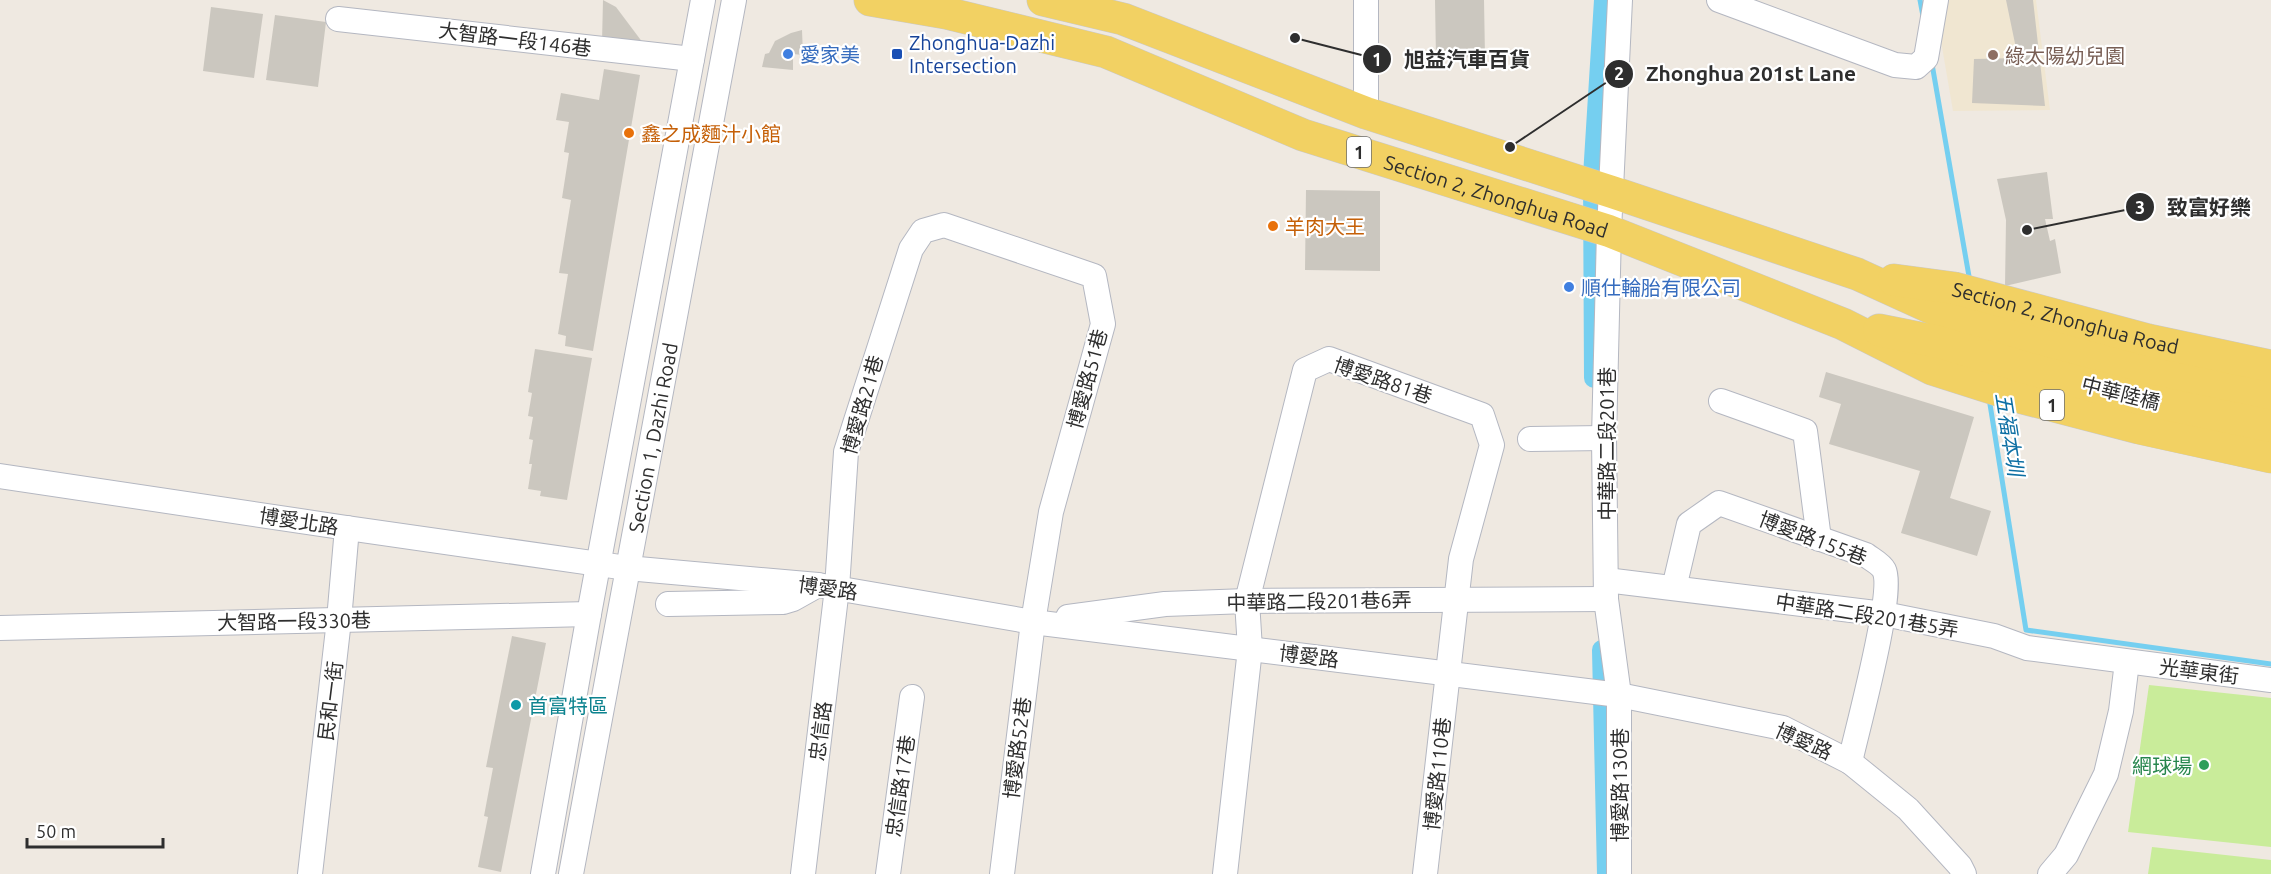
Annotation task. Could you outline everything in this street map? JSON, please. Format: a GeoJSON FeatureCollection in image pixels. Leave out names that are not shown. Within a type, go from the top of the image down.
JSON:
{"type":"FeatureCollection","features":[{"type":"Feature","properties":{"kind":"main road","name":"Section 2, Zhonghua Road"},"geometry":{"type":"LineString","coordinates":[[870,0],[946,13],[1106,52],[1303,135],[1609,231],[1843,324],[1932,369],[2023,398],[2139,428],[2271,457]]}},
{"type":"Feature","properties":{"kind":"main road","name":"Section 2, Zhonghua Road"},"geometry":{"type":"LineString","coordinates":[[1043,0],[1123,20],[1366,113],[1857,274],[1954,288],[2148,340],[2271,366]]}},
{"type":"Feature","properties":{"kind":"main road","name":"Section 2, Zhonghua Road"},"geometry":{"type":"LineString","coordinates":[[1857,274],[1943,328]]}},
{"type":"Feature","properties":{"kind":"main road","name":"Section 2, Zhonghua Road"},"geometry":{"type":"LineString","coordinates":[[1843,324],[1943,328]]}},
{"type":"Feature","properties":{"kind":"main road","name":"中華陸橋"},"geometry":{"type":"LineString","coordinates":[[1943,328],[2271,396]]}},
{"type":"Feature","properties":{"kind":"main road","name":"中華陸橋"},"geometry":{"type":"LineString","coordinates":[[1943,328],[2030,369],[2142,399],[2271,426]]}},
{"type":"Feature","properties":{"kind":"street","name":"Section 1, Dazhi Road"},"geometry":{"type":"LineString","coordinates":[[543,874],[703,0]]}},
{"type":"Feature","properties":{"kind":"street","name":"Section 1, Dazhi Road"},"geometry":{"type":"LineString","coordinates":[[571,874],[734,0]]}},
{"type":"Feature","properties":{"kind":"street"},"geometry":{"type":"LineString","coordinates":[[1366,0],[1366,113]]}},
{"type":"Feature","properties":{"kind":"street","name":"中華路二段201巷"},"geometry":{"type":"LineString","coordinates":[[1619,695],[1606,590],[1604,438],[1609,231],[1620,0]]}},
{"type":"Feature","properties":{"kind":"street"},"geometry":{"type":"LineString","coordinates":[[1719,0],[1895,65],[1916,67],[1926,58],[1936,0]]}},
{"type":"Feature","properties":{"kind":"street","name":"大智路一段146巷"},"geometry":{"type":"LineString","coordinates":[[338,19],[692,59]]}},
{"type":"Feature","properties":{"kind":"street","name":"博愛路51巷"},"geometry":{"type":"LineString","coordinates":[[923,231],[944,225],[1094,276],[1103,324],[1051,512],[1033,622]]}},
{"type":"Feature","properties":{"kind":"street","name":"博愛路21巷"},"geometry":{"type":"LineString","coordinates":[[828,586],[846,452],[911,249],[923,231]]}},
{"type":"Feature","properties":{"kind":"street","name":"博愛路81巷"},"geometry":{"type":"LineString","coordinates":[[1225,874],[1250,649],[1246,601],[1305,370],[1329,359],[1482,415],[1491,445],[1461,559],[1448,673]]}},
{"type":"Feature","properties":{"kind":"street"},"geometry":{"type":"LineString","coordinates":[[1720,401],[1804,431],[1819,538]]}},
{"type":"Feature","properties":{"kind":"street"},"geometry":{"type":"LineString","coordinates":[[1530,439],[1604,438]]}},
{"type":"Feature","properties":{"kind":"street","name":"博愛北路"},"geometry":{"type":"LineString","coordinates":[[0,476],[599,564]]}},
{"type":"Feature","properties":{"kind":"street","name":"博愛路155巷"},"geometry":{"type":"LineString","coordinates":[[1674,588],[1689,524],[1719,503],[1866,555],[1883,568],[1887,582],[1884,614],[1850,762]]}},
{"type":"Feature","properties":{"kind":"street","name":"民和一街"},"geometry":{"type":"LineString","coordinates":[[310,874],[339,620],[347,528]]}},
{"type":"Feature","properties":{"kind":"street","name":"博愛路"},"geometry":{"type":"LineString","coordinates":[[599,564],[828,586],[1033,622],[1619,695],[1783,728],[1850,762],[1908,809],[1960,866],[1964,874]]}},
{"type":"Feature","properties":{"kind":"street"},"geometry":{"type":"LineString","coordinates":[[668,604],[783,602],[828,586]]}},
{"type":"Feature","properties":{"kind":"street","name":"忠信路"},"geometry":{"type":"LineString","coordinates":[[803,874],[828,586]]}},
{"type":"Feature","properties":{"kind":"street","name":"中華路二段201巷5弄"},"geometry":{"type":"LineString","coordinates":[[1606,590],[1674,588],[1884,614],[1994,636],[2027,648],[2127,662]]}},
{"type":"Feature","properties":{"kind":"street","name":"中華路二段201巷6弄"},"geometry":{"type":"LineString","coordinates":[[1033,622],[1165,604],[1456,598],[1606,590]]}},
{"type":"Feature","properties":{"kind":"street","name":"大智路一段330巷"},"geometry":{"type":"LineString","coordinates":[[0,628],[589,614]]}},
{"type":"Feature","properties":{"kind":"street","name":"博愛路52巷"},"geometry":{"type":"LineString","coordinates":[[1002,874],[1033,622]]}},
{"type":"Feature","properties":{"kind":"street"},"geometry":{"type":"LineString","coordinates":[[2050,874],[2066,855],[2106,774],[2121,711],[2127,662]]}},
{"type":"Feature","properties":{"kind":"street","name":"光華東街"},"geometry":{"type":"LineString","coordinates":[[2127,662],[2271,680]]}},
{"type":"Feature","properties":{"kind":"street","name":"博愛路110巷"},"geometry":{"type":"LineString","coordinates":[[1425,874],[1448,673]]}},
{"type":"Feature","properties":{"kind":"street","name":"博愛路130巷"},"geometry":{"type":"LineString","coordinates":[[1619,695],[1619,874]]}},
{"type":"Feature","properties":{"kind":"street","name":"忠信路17巷"},"geometry":{"type":"LineString","coordinates":[[888,874],[912,698]]}},
{"type":"Feature","properties":{"kind":"shaded area","name":"綠太陽幼兒園"},"geometry":{"type":"Polygon","coordinates":[[[1934,0],[2036,0],[2050,110],[1953,111],[1934,0]]]}},
{"type":"Feature","properties":{"kind":"green space","name":"網球場"},"geometry":{"type":"Polygon","coordinates":[[[2149,685],[2271,698],[2271,847],[2128,832],[2149,685]]]}},
{"type":"Feature","properties":{"kind":"green space"},"geometry":{"type":"Polygon","coordinates":[[[2152,847],[2271,860],[2271,874],[2148,874],[2152,847]]]}},
{"type":"Feature","properties":{"kind":"building"},"geometry":{"type":"Polygon","coordinates":[[[603,0],[616,7],[643,43],[602,42],[603,0]]]}},
{"type":"Feature","properties":{"kind":"building"},"geometry":{"type":"Polygon","coordinates":[[[1435,0],[1484,0],[1485,57],[1436,58],[1435,0]]]}},
{"type":"Feature","properties":{"kind":"building"},"geometry":{"type":"Polygon","coordinates":[[[2006,0],[2033,0],[2045,106],[1972,103],[1974,59],[2018,58],[2006,0]]]}},
{"type":"Feature","properties":{"kind":"building"},"geometry":{"type":"Polygon","coordinates":[[[211,7],[263,14],[254,78],[203,71],[211,7]]]}},
{"type":"Feature","properties":{"kind":"building"},"geometry":{"type":"Polygon","coordinates":[[[275,15],[326,22],[318,87],[266,80],[275,15]]]}},
{"type":"Feature","properties":{"kind":"building"},"geometry":{"type":"Polygon","coordinates":[[[802,30],[803,55],[793,54],[793,70],[762,67],[765,54],[769,53],[775,41],[802,30]]]}},
{"type":"Feature","properties":{"kind":"building"},"geometry":{"type":"Polygon","coordinates":[[[604,69],[640,75],[593,351],[565,346],[566,336],[558,334],[568,274],[559,273],[571,200],[562,198],[569,153],[564,152],[569,122],[556,120],[561,93],[599,100],[604,69]]]}},
{"type":"Feature","properties":{"kind":"building"},"geometry":{"type":"Polygon","coordinates":[[[2047,172],[2053,219],[2045,219],[2050,241],[2055,239],[2061,273],[2005,286],[2006,220],[1997,179],[2047,172]]]}},
{"type":"Feature","properties":{"kind":"building"},"geometry":{"type":"Polygon","coordinates":[[[1306,190],[1380,191],[1380,271],[1305,270],[1306,190]]]}},
{"type":"Feature","properties":{"kind":"building"},"geometry":{"type":"Polygon","coordinates":[[[535,349],[592,358],[567,500],[540,496],[541,491],[528,489],[533,440],[529,439],[533,417],[528,416],[532,393],[528,392],[535,349]]]}},
{"type":"Feature","properties":{"kind":"building"},"geometry":{"type":"Polygon","coordinates":[[[1826,372],[1974,417],[1950,498],[1991,511],[1977,556],[1901,533],[1920,471],[1829,444],[1841,404],[1819,397],[1826,372]]]}},
{"type":"Feature","properties":{"kind":"building","name":"首富特區"},"geometry":{"type":"Polygon","coordinates":[[[512,636],[546,643],[501,872],[478,867],[488,817],[484,816],[493,768],[486,767],[512,636]]]}},
{"type":"Feature","properties":{"kind":"waterway"},"geometry":{"type":"LineString","coordinates":[[1594,378],[1593,176],[1604,0]]}},
{"type":"Feature","properties":{"kind":"waterway","name":"五福本圳"},"geometry":{"type":"LineString","coordinates":[[1920,0],[1923,16]]}},
{"type":"Feature","properties":{"kind":"waterway","name":"五福本圳"},"geometry":{"type":"LineString","coordinates":[[1932,64],[1970,282]]}},
{"type":"Feature","properties":{"kind":"waterway","name":"五福本圳"},"geometry":{"type":"LineString","coordinates":[[1989,398],[2026,630],[2271,664]]}},
{"type":"Feature","properties":{"kind":"waterway"},"geometry":{"type":"LineString","coordinates":[[1602,650],[1607,874]]}},
{"type":"Feature","properties":{"kind":"place","name":"旭益汽車百貨"},"geometry":{"type":"Point","coordinates":[1295,38]}},
{"type":"Feature","properties":{"kind":"place","name":"愛家美"},"geometry":{"type":"Point","coordinates":[788,54]}},
{"type":"Feature","properties":{"kind":"place","name":"Zhonghua-Dazhi Intersection"},"geometry":{"type":"Point","coordinates":[897,54]}},
{"type":"Feature","properties":{"kind":"place","name":"綠太陽幼兒園"},"geometry":{"type":"Point","coordinates":[1993,55]}},
{"type":"Feature","properties":{"kind":"place","name":"鑫之成麵汁小館"},"geometry":{"type":"Point","coordinates":[629,133]}},
{"type":"Feature","properties":{"kind":"place","name":"Zhonghua 201st Lane"},"geometry":{"type":"Point","coordinates":[1510,147]}},
{"type":"Feature","properties":{"kind":"place","name":"羊肉大王"},"geometry":{"type":"Point","coordinates":[1273,226]}},
{"type":"Feature","properties":{"kind":"place","name":"致富好樂"},"geometry":{"type":"Point","coordinates":[2027,230]}},
{"type":"Feature","properties":{"kind":"place","name":"順仕輪胎有限公司"},"geometry":{"type":"Point","coordinates":[1569,287]}},
{"type":"Feature","properties":{"kind":"place","name":"首富特區"},"geometry":{"type":"Point","coordinates":[516,705]}},
{"type":"Feature","properties":{"kind":"place","name":"網球場"},"geometry":{"type":"Point","coordinates":[2204,765]}}]}
